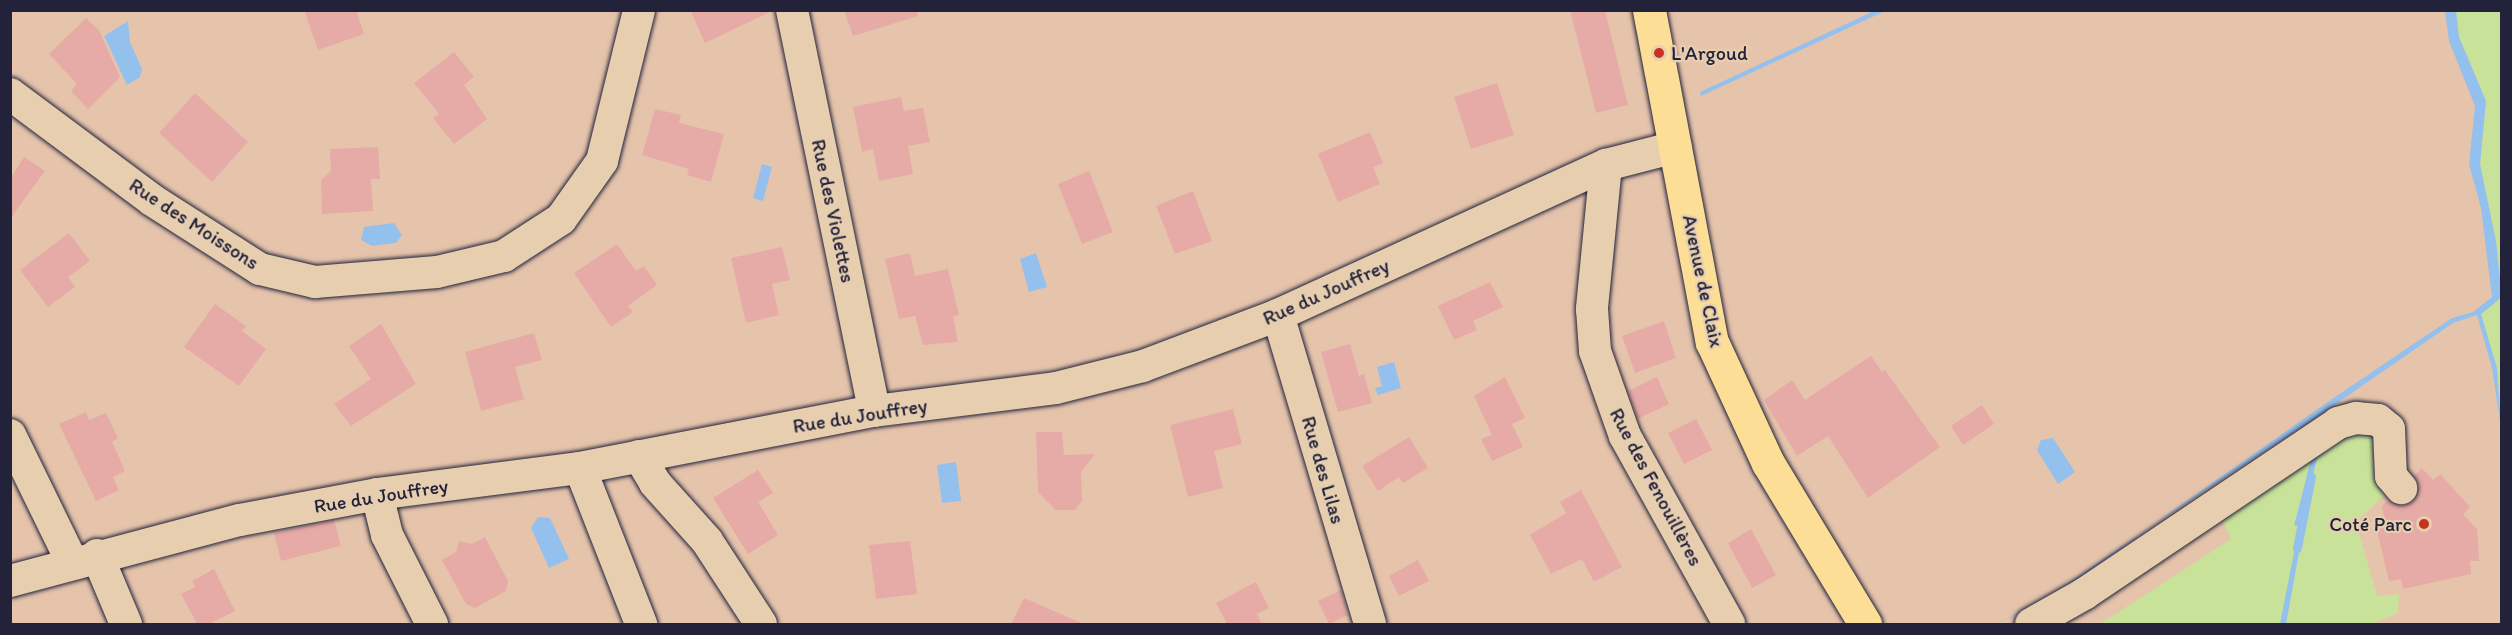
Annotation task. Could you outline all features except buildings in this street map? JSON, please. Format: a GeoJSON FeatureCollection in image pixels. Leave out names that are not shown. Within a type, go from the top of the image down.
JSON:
{"type":"FeatureCollection","features":[{"type":"Feature","properties":{"kind":"main road","name":"Avenue de Claix"},"geometry":{"type":"LineString","coordinates":[[1649,10],[1712,342],[1768,463],[1865,624]]}},
{"type":"Feature","properties":{"kind":"street","name":"Rue des Moissons"},"geometry":{"type":"LineString","coordinates":[[10,94],[152,200],[260,269],[315,282],[437,272],[504,256],[561,219],[602,161],[639,10]]}},
{"type":"Feature","properties":{"kind":"street","name":"Rue des Violettes"},"geometry":{"type":"LineString","coordinates":[[792,10],[874,411]]}},
{"type":"Feature","properties":{"kind":"street","name":"Rue du Jouffrey"},"geometry":{"type":"LineString","coordinates":[[10,581],[85,558],[240,520],[377,494],[580,468],[874,411],[1056,388],[1143,366],[1278,315],[1606,165],[1676,147]]}},
{"type":"Feature","properties":{"kind":"street","name":"Rue des Fenouillères"},"geometry":{"type":"LineString","coordinates":[[1606,165],[1592,309],[1595,351],[1625,436],[1729,624]]}},
{"type":"Feature","properties":{"kind":"street","name":"Rue des Lilas"},"geometry":{"type":"LineString","coordinates":[[1278,315],[1370,624]]}},
{"type":"Feature","properties":{"kind":"street"},"geometry":{"type":"LineString","coordinates":[[2031,624],[2084,594],[2338,423],[2356,418],[2378,420],[2389,429],[2391,476],[2401,488]]}},
{"type":"Feature","properties":{"kind":"street"},"geometry":{"type":"LineString","coordinates":[[10,435],[126,624]]}},
{"type":"Feature","properties":{"kind":"street"},"geometry":{"type":"LineString","coordinates":[[639,456],[655,483],[707,541],[761,624]]}},
{"type":"Feature","properties":{"kind":"street"},"geometry":{"type":"LineString","coordinates":[[580,468],[641,624]]}},
{"type":"Feature","properties":{"kind":"street"},"geometry":{"type":"LineString","coordinates":[[377,494],[387,535],[432,624]]}},
{"type":"Feature","properties":{"kind":"green space"},"geometry":{"type":"Polygon","coordinates":[[[2456,11],[2501,11],[2501,287],[2480,163],[2486,101],[2459,37],[2456,11]]]}},
{"type":"Feature","properties":{"kind":"green space"},"geometry":{"type":"Polygon","coordinates":[[[2501,297],[2501,414],[2497,368],[2481,314],[2501,297]]]}},
{"type":"Feature","properties":{"kind":"green space"},"geometry":{"type":"Polygon","coordinates":[[[2369,431],[2378,437],[2391,489],[2356,522],[2377,596],[2399,594],[2398,613],[2372,624],[2100,624],[2231,539],[2219,514],[2329,439],[2369,431]]]}},
{"type":"Feature","properties":{"kind":"water"},"geometry":{"type":"Polygon","coordinates":[[[1876,10],[1885,11],[1701,96],[1700,92],[1876,10]]]}},
{"type":"Feature","properties":{"kind":"water"},"geometry":{"type":"Polygon","coordinates":[[[2445,11],[2456,11],[2459,37],[2486,101],[2480,164],[2496,241],[2502,297],[2481,314],[2497,368],[2501,428],[2492,368],[2477,315],[2453,323],[2330,408],[2300,525],[2294,526],[2323,413],[2150,527],[2059,593],[1997,624],[2062,588],[2335,397],[2452,318],[2473,312],[2492,297],[2481,208],[2469,164],[2475,106],[2449,41],[2445,11]]]}},
{"type":"Feature","properties":{"kind":"water"},"geometry":{"type":"Polygon","coordinates":[[[128,21],[130,42],[142,69],[140,77],[127,85],[104,36],[128,21]]]}},
{"type":"Feature","properties":{"kind":"water"},"geometry":{"type":"Polygon","coordinates":[[[762,164],[772,167],[763,201],[753,198],[762,164]]]}},
{"type":"Feature","properties":{"kind":"water"},"geometry":{"type":"Polygon","coordinates":[[[394,223],[402,235],[396,243],[372,246],[361,240],[364,227],[394,223]]]}},
{"type":"Feature","properties":{"kind":"water"},"geometry":{"type":"Polygon","coordinates":[[[1036,253],[1047,287],[1029,292],[1020,259],[1036,253]]]}},
{"type":"Feature","properties":{"kind":"water"},"geometry":{"type":"Polygon","coordinates":[[[1394,362],[1401,388],[1378,395],[1375,388],[1382,386],[1377,367],[1394,362]]]}},
{"type":"Feature","properties":{"kind":"water"},"geometry":{"type":"Polygon","coordinates":[[[2053,438],[2075,472],[2058,484],[2037,450],[2041,440],[2053,438]]]}},
{"type":"Feature","properties":{"kind":"water"},"geometry":{"type":"Polygon","coordinates":[[[956,462],[961,501],[942,503],[937,465],[956,462]]]}},
{"type":"Feature","properties":{"kind":"water"},"geometry":{"type":"Polygon","coordinates":[[[538,517],[550,518],[569,559],[549,568],[531,528],[538,517]]]}},
{"type":"Feature","properties":{"kind":"water"},"geometry":{"type":"Polygon","coordinates":[[[2302,536],[2286,624],[2280,624],[2297,537],[2302,536]]]}},
{"type":"Feature","properties":{"kind":"waterway"},"geometry":{"type":"LineString","coordinates":[[2297,548],[2311,476]]}},
{"type":"Feature","properties":{"kind":"place","name":"L'Argoud"},"geometry":{"type":"Point","coordinates":[1659,53]}},
{"type":"Feature","properties":{"kind":"place","name":"Coté Parc"},"geometry":{"type":"Point","coordinates":[2424,524]}}]}
